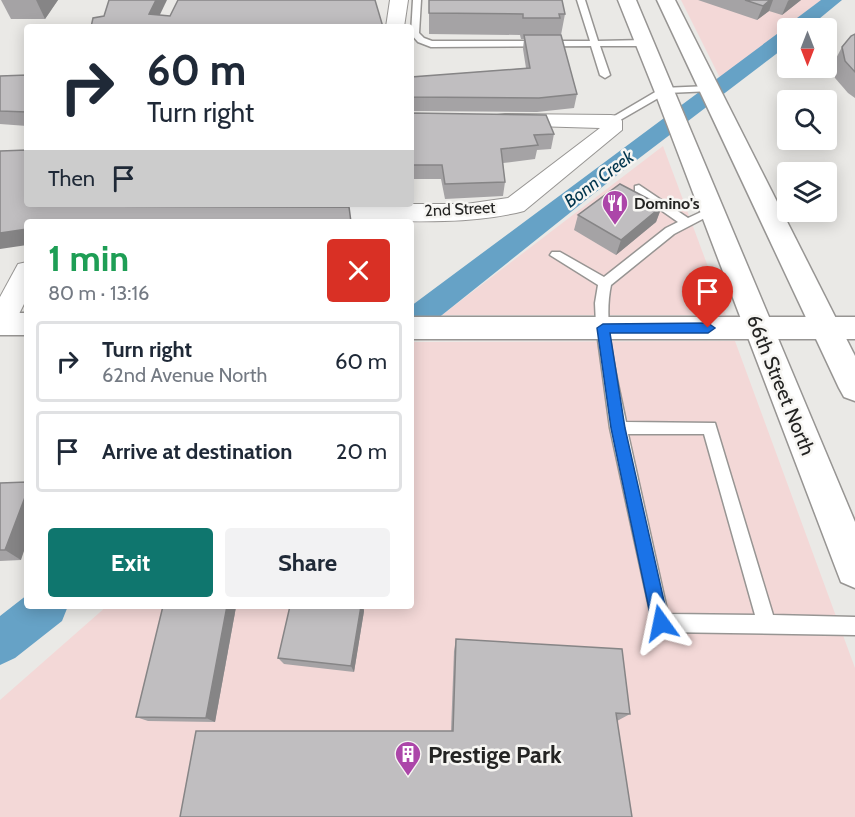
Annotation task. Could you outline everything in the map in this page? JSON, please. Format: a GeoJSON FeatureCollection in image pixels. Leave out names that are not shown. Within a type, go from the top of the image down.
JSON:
{"type":"FeatureCollection","features":[{"type":"Feature","properties":{"kind":"main road","name":"66th Street North"},"geometry":{"type":"LineString","coordinates":[[627,0],[684,137],[700,217],[758,328],[855,569]]}},
{"type":"Feature","properties":{"kind":"main road"},"geometry":{"type":"LineString","coordinates":[[666,0],[855,388]]}},
{"type":"Feature","properties":{"kind":"main road"},"geometry":{"type":"LineString","coordinates":[[0,324],[24,324]]}},
{"type":"Feature","properties":{"kind":"main road"},"geometry":{"type":"LineString","coordinates":[[414,328],[855,328]]}},
{"type":"Feature","properties":{"kind":"street"},"geometry":{"type":"LineString","coordinates":[[395,24],[399,0]]}},
{"type":"Feature","properties":{"kind":"street"},"geometry":{"type":"LineString","coordinates":[[481,120],[612,121]]}},
{"type":"Feature","properties":{"kind":"street","name":"2nd Street"},"geometry":{"type":"LineString","coordinates":[[291,211],[466,212],[515,205],[611,130],[612,121]]}},
{"type":"Feature","properties":{"kind":"street"},"geometry":{"type":"LineString","coordinates":[[0,324],[24,277]]}},
{"type":"Feature","properties":{"kind":"lane"},"geometry":{"type":"LineString","coordinates":[[417,0],[415,33],[421,40],[431,44],[645,43]]}},
{"type":"Feature","properties":{"kind":"lane"},"geometry":{"type":"LineString","coordinates":[[581,0],[606,75]]}},
{"type":"Feature","properties":{"kind":"lane"},"geometry":{"type":"LineString","coordinates":[[612,121],[665,90],[714,100]]}},
{"type":"Feature","properties":{"kind":"lane"},"geometry":{"type":"LineString","coordinates":[[639,189],[700,217]]}},
{"type":"Feature","properties":{"kind":"lane"},"geometry":{"type":"LineString","coordinates":[[700,217],[670,231],[605,283],[602,293],[603,328],[618,428],[661,623],[855,626]]}},
{"type":"Feature","properties":{"kind":"lane"},"geometry":{"type":"LineString","coordinates":[[556,255],[605,283]]}},
{"type":"Feature","properties":{"kind":"lane"},"geometry":{"type":"LineString","coordinates":[[618,428],[710,428],[767,625]]}},
{"type":"Feature","properties":{"kind":"shaded area"},"geometry":{"type":"Polygon","coordinates":[[[681,0],[842,0],[815,18],[777,18],[777,44],[722,82],[681,0]]]}},
{"type":"Feature","properties":{"kind":"shaded area"},"geometry":{"type":"Polygon","coordinates":[[[663,146],[726,315],[442,315],[663,146]]]}},
{"type":"Feature","properties":{"kind":"shaded area"},"geometry":{"type":"Polygon","coordinates":[[[735,341],[855,668],[855,817],[0,817],[0,700],[104,609],[414,609],[414,342],[735,341]]]}},
{"type":"Feature","properties":{"kind":"building"},"geometry":{"type":"Polygon","coordinates":[[[109,0],[156,0],[149,14],[170,16],[178,0],[375,0],[382,24],[92,24],[93,18],[104,16],[109,0]]]}},
{"type":"Feature","properties":{"kind":"building"},"geometry":{"type":"Polygon","coordinates":[[[429,0],[562,0],[565,14],[559,14],[560,18],[523,18],[523,14],[429,13],[429,0]]]}},
{"type":"Feature","properties":{"kind":"building"},"geometry":{"type":"Polygon","coordinates":[[[745,0],[770,0],[763,6],[745,0]]]}},
{"type":"Feature","properties":{"kind":"building"},"geometry":{"type":"Polygon","coordinates":[[[855,34],[855,72],[845,61],[842,47],[855,34]]]}},
{"type":"Feature","properties":{"kind":"building"},"geometry":{"type":"Polygon","coordinates":[[[524,35],[561,35],[577,94],[539,98],[414,97],[414,77],[530,68],[524,35]]]}},
{"type":"Feature","properties":{"kind":"building"},"geometry":{"type":"Polygon","coordinates":[[[24,75],[24,112],[0,111],[0,76],[24,75]]]}},
{"type":"Feature","properties":{"kind":"building"},"geometry":{"type":"Polygon","coordinates":[[[414,113],[546,115],[554,134],[534,135],[538,145],[501,149],[505,182],[445,184],[442,165],[414,165],[414,113]]]}},
{"type":"Feature","properties":{"kind":"building"},"geometry":{"type":"Polygon","coordinates":[[[24,150],[24,207],[349,207],[351,219],[24,219],[24,229],[0,233],[0,151],[24,150]]]}},
{"type":"Feature","properties":{"kind":"building"},"geometry":{"type":"Polygon","coordinates":[[[620,184],[662,206],[621,240],[578,215],[620,184]]]}},
{"type":"Feature","properties":{"kind":"building"},"geometry":{"type":"Polygon","coordinates":[[[24,482],[24,500],[5,550],[0,550],[0,483],[24,482]]]}},
{"type":"Feature","properties":{"kind":"building"},"geometry":{"type":"Polygon","coordinates":[[[162,609],[226,609],[206,718],[136,717],[162,609]]]}},
{"type":"Feature","properties":{"kind":"building"},"geometry":{"type":"Polygon","coordinates":[[[289,609],[360,609],[351,666],[278,658],[289,609]]]}},
{"type":"Feature","properties":{"kind":"building","name":"Prestige Park"},"geometry":{"type":"Polygon","coordinates":[[[456,639],[622,649],[630,714],[616,713],[632,817],[180,817],[196,731],[453,731],[456,639]]]}},
{"type":"Feature","properties":{"kind":"waterway","name":"Bonn Creek"},"geometry":{"type":"LineString","coordinates":[[809,18],[833,0]]}},
{"type":"Feature","properties":{"kind":"waterway","name":"Bonn Creek"},"geometry":{"type":"LineString","coordinates":[[414,321],[612,167],[777,43]]}},
{"type":"Feature","properties":{"kind":"waterway","name":"Bonn Creek"},"geometry":{"type":"LineString","coordinates":[[0,643],[43,609]]}},
{"type":"Feature","properties":{"kind":"place","name":"Domino's"},"geometry":{"type":"Point","coordinates":[615,226]}},
{"type":"Feature","properties":{"kind":"place","name":"Prestige Park"},"geometry":{"type":"Point","coordinates":[408,777]}},
{"type":"Feature","properties":{"kind":"route"},"geometry":{"type":"LineString","coordinates":[[661,623],[618,428],[603,328],[708,328]]}}]}
